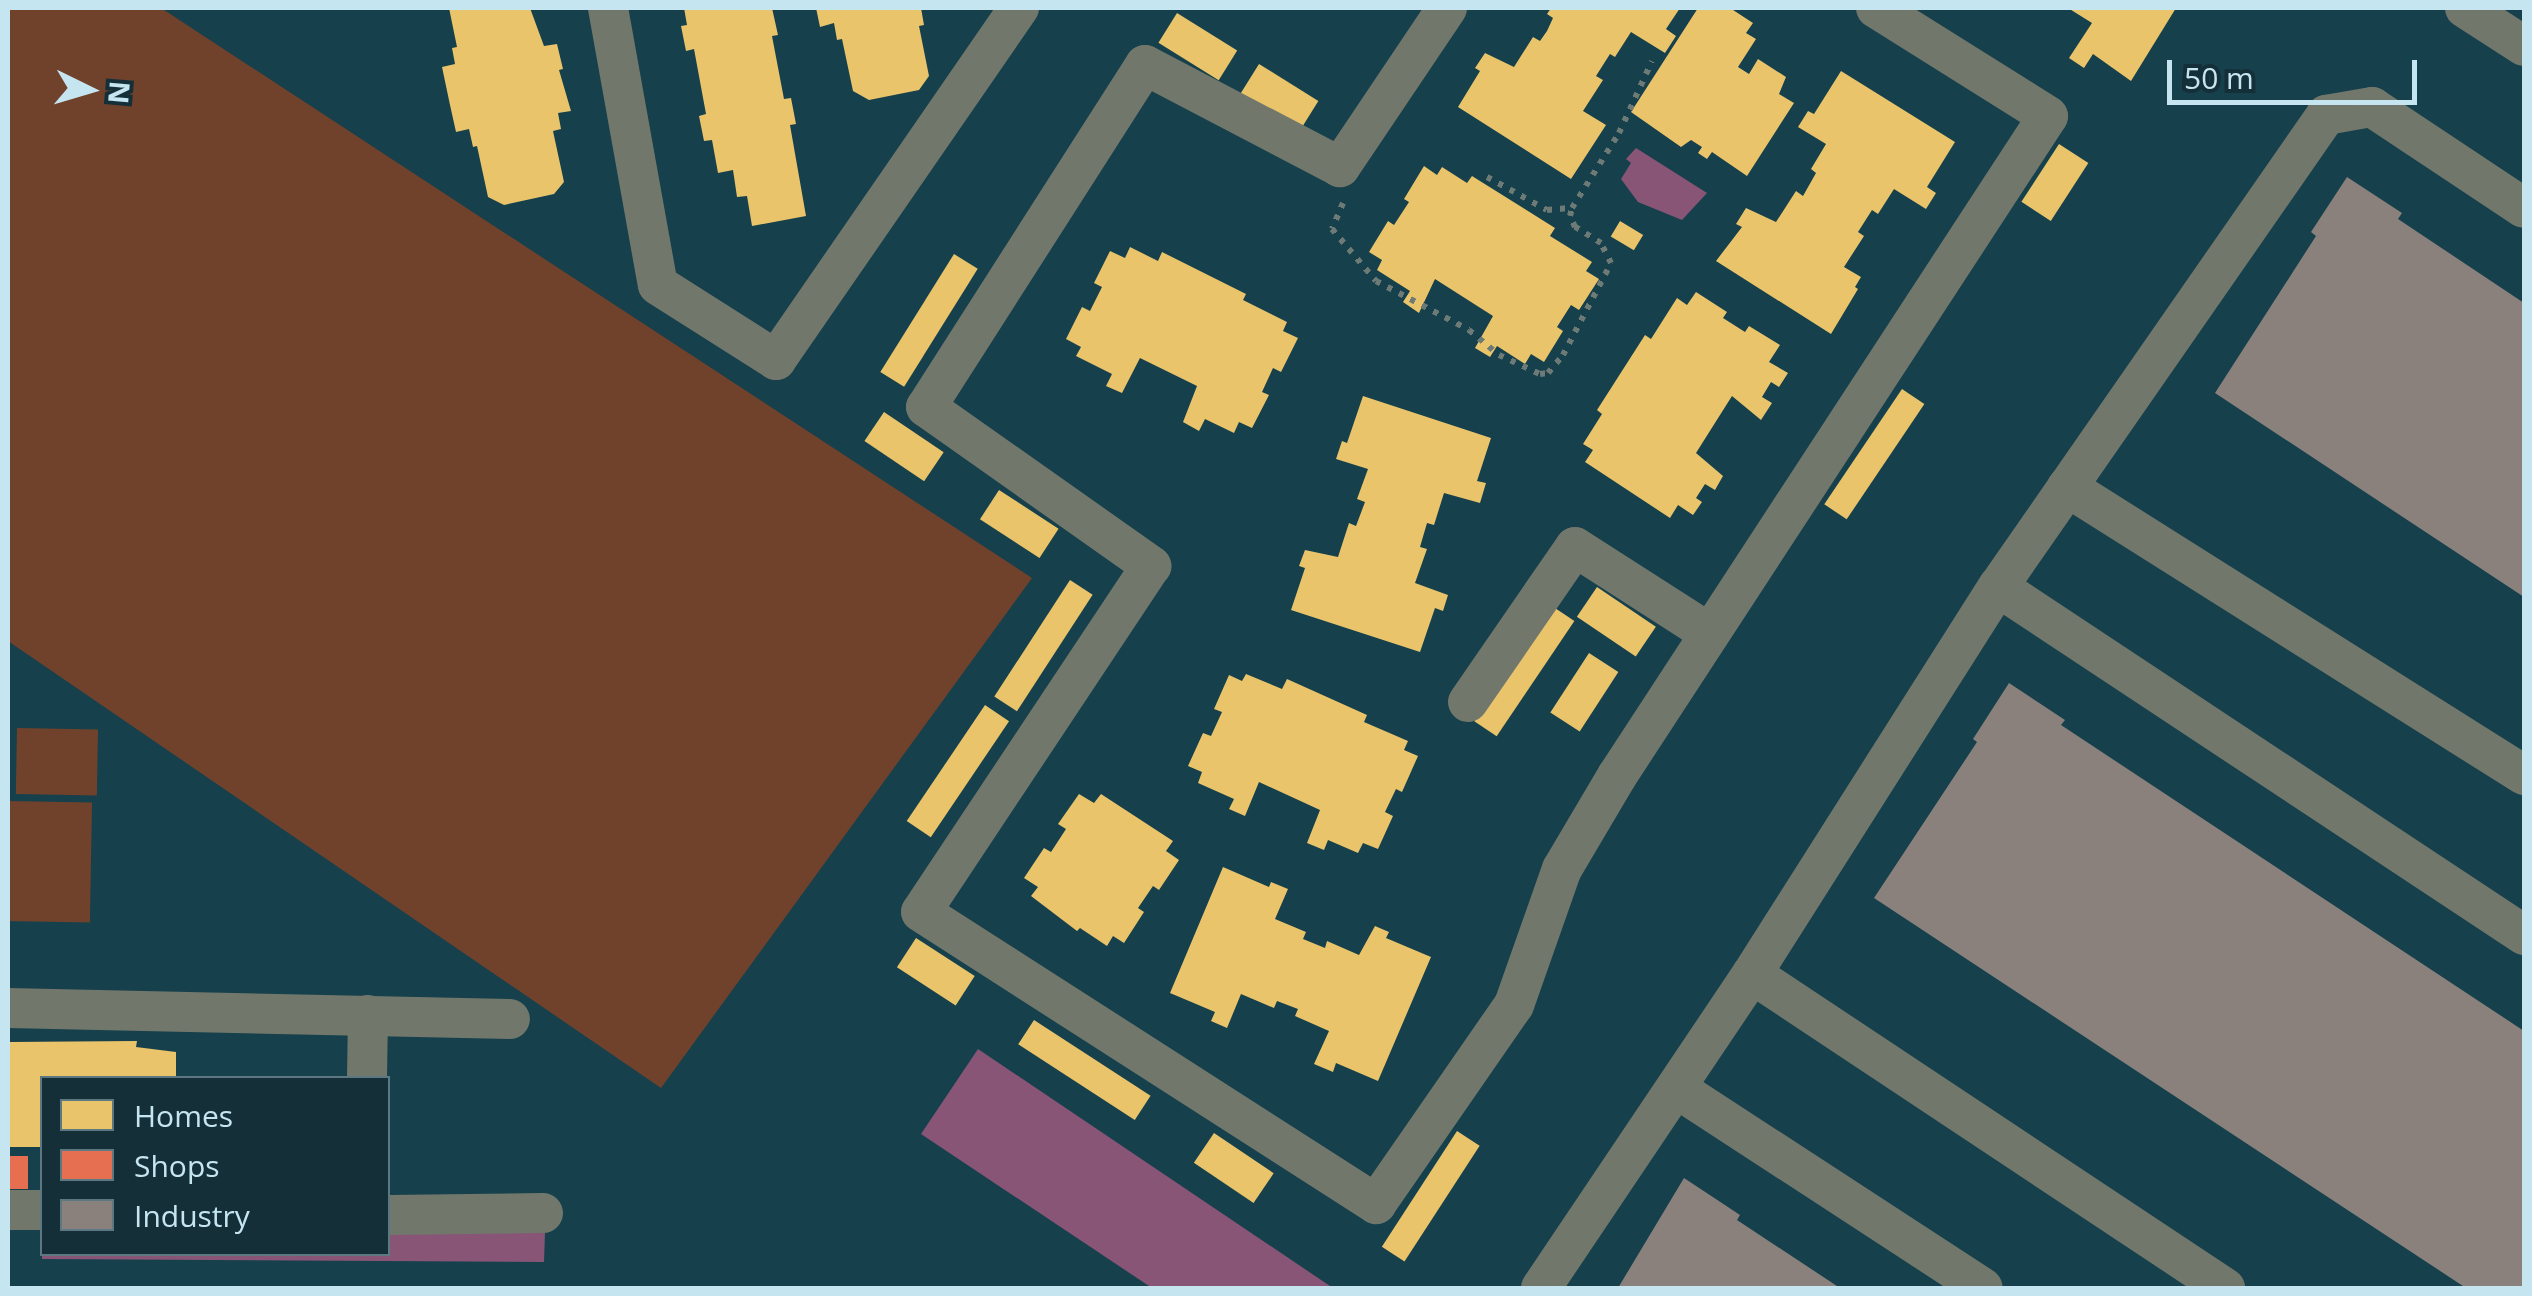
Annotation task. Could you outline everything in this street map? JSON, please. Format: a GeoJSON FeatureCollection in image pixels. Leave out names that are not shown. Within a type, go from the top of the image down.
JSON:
{"type":"FeatureCollection","features":[{"type":"Feature","properties":{"kind":"street"},"geometry":{"type":"LineString","coordinates":[[608,8],[658,285],[776,360],[1019,8]]}},
{"type":"Feature","properties":{"kind":"street"},"geometry":{"type":"LineString","coordinates":[[1447,8],[1340,167],[1145,65],[926,407],[1150,566],[921,912],[1376,1204],[1514,1006],[1562,870],[1709,633],[2048,116],[1876,8]]}},
{"type":"Feature","properties":{"kind":"street"},"geometry":{"type":"LineString","coordinates":[[2466,8],[2524,46]]}},
{"type":"Feature","properties":{"kind":"street"},"geometry":{"type":"LineString","coordinates":[[1540,1288],[1752,974],[1998,586],[2326,115],[2372,107],[2524,208]]}},
{"type":"Feature","properties":{"kind":"street"},"geometry":{"type":"LineString","coordinates":[[2067,487],[2524,775]]}},
{"type":"Feature","properties":{"kind":"street"},"geometry":{"type":"LineString","coordinates":[[1468,702],[1575,546],[1709,633]]}},
{"type":"Feature","properties":{"kind":"street"},"geometry":{"type":"LineString","coordinates":[[1998,586],[2524,935]]}},
{"type":"Feature","properties":{"kind":"street"},"geometry":{"type":"LineString","coordinates":[[1752,974],[2225,1288]]}},
{"type":"Feature","properties":{"kind":"street"},"geometry":{"type":"LineString","coordinates":[[8,1008],[510,1019]]}},
{"type":"Feature","properties":{"kind":"street"},"geometry":{"type":"LineString","coordinates":[[368,1015],[368,1076]]}},
{"type":"Feature","properties":{"kind":"street"},"geometry":{"type":"LineString","coordinates":[[1676,1088],[1983,1288]]}},
{"type":"Feature","properties":{"kind":"street"},"geometry":{"type":"LineString","coordinates":[[8,1210],[40,1210]]}},
{"type":"Feature","properties":{"kind":"street"},"geometry":{"type":"LineString","coordinates":[[390,1215],[543,1214]]}},
{"type":"Feature","properties":{"kind":"path"},"geometry":{"type":"LineString","coordinates":[[1340,167],[1345,200],[1332,229],[1376,281],[1469,330],[1499,355],[1540,374],[1556,366],[1611,262],[1601,243],[1575,227],[1572,208],[1619,133],[1652,61]]}},
{"type":"Feature","properties":{"kind":"path"},"geometry":{"type":"LineString","coordinates":[[1487,177],[1548,210],[1572,208]]}},
{"type":"Feature","properties":{"kind":"shaded area"},"geometry":{"type":"Polygon","coordinates":[[[8,8],[161,8],[1032,578],[661,1088],[8,641],[8,8]]]}},
{"type":"Feature","properties":{"kind":"shaded area"},"geometry":{"type":"Polygon","coordinates":[[[1636,148],[1707,193],[1682,220],[1638,202],[1621,179],[1631,163],[1626,159],[1636,148]]]}},
{"type":"Feature","properties":{"kind":"shaded area"},"geometry":{"type":"Polygon","coordinates":[[[17,728],[98,729],[97,795],[16,794],[17,728]]]}},
{"type":"Feature","properties":{"kind":"shaded area"},"geometry":{"type":"Polygon","coordinates":[[[8,801],[92,802],[90,922],[8,921],[8,801]]]}},
{"type":"Feature","properties":{"kind":"shaded area"},"geometry":{"type":"Polygon","coordinates":[[[978,1049],[1333,1288],[1152,1288],[921,1134],[978,1049]]]}},
{"type":"Feature","properties":{"kind":"shaded area"},"geometry":{"type":"Polygon","coordinates":[[[390,1231],[545,1233],[544,1262],[42,1259],[390,1256],[390,1231]]]}},
{"type":"Feature","properties":{"kind":"building: Homes"},"geometry":{"type":"Polygon","coordinates":[[[449,8],[530,8],[544,46],[557,44],[563,69],[559,70],[571,111],[558,113],[561,129],[553,131],[564,182],[554,194],[504,205],[488,197],[477,146],[473,147],[469,129],[456,132],[442,67],[455,64],[452,48],[457,47],[449,8]]]}},
{"type":"Feature","properties":{"kind":"building: Homes"},"geometry":{"type":"Polygon","coordinates":[[[684,8],[772,8],[778,35],[772,36],[784,99],[791,98],[796,124],[790,125],[806,216],[752,226],[747,196],[737,197],[733,170],[718,173],[712,140],[704,141],[699,116],[706,114],[694,49],[686,51],[681,26],[687,25],[684,8]]]}},
{"type":"Feature","properties":{"kind":"building: Homes"},"geometry":{"type":"Polygon","coordinates":[[[816,8],[921,8],[924,25],[919,26],[929,76],[919,90],[869,100],[853,91],[842,39],[837,40],[834,23],[820,27],[816,8]]]}},
{"type":"Feature","properties":{"kind":"building: Homes"},"geometry":{"type":"Polygon","coordinates":[[[1551,8],[1680,8],[1666,29],[1676,36],[1665,53],[1631,32],[1615,57],[1610,54],[1596,76],[1603,80],[1583,111],[1606,125],[1571,179],[1458,107],[1480,71],[1475,68],[1485,53],[1514,67],[1533,37],[1540,41],[1547,31],[1553,18],[1547,14],[1551,8]]]}},
{"type":"Feature","properties":{"kind":"building: Homes"},"geometry":{"type":"Polygon","coordinates":[[[1698,8],[1730,8],[1753,23],[1746,33],[1756,39],[1738,67],[1749,74],[1758,59],[1786,77],[1779,94],[1794,103],[1747,176],[1712,152],[1707,159],[1698,153],[1702,147],[1691,140],[1681,147],[1631,112],[1698,8]]]}},
{"type":"Feature","properties":{"kind":"building: Homes"},"geometry":{"type":"Polygon","coordinates":[[[2068,8],[2176,8],[2131,81],[2093,54],[2084,68],[2069,58],[2092,23],[2068,8]]]}},
{"type":"Feature","properties":{"kind":"building: Homes"},"geometry":{"type":"Polygon","coordinates":[[[1177,13],[1237,51],[1219,80],[1158,43],[1177,13]]]}},
{"type":"Feature","properties":{"kind":"building: Homes"},"geometry":{"type":"Polygon","coordinates":[[[1259,64],[1318,101],[1300,131],[1240,94],[1259,64]]]}},
{"type":"Feature","properties":{"kind":"building: Homes"},"geometry":{"type":"Polygon","coordinates":[[[1841,71],[1955,142],[1927,187],[1936,193],[1926,209],[1894,189],[1878,214],[1872,210],[1858,232],[1864,236],[1844,267],[1861,277],[1855,287],[1858,289],[1831,334],[1716,261],[1742,227],[1736,224],[1746,208],[1776,222],[1796,191],[1803,196],[1816,173],[1811,169],[1826,144],[1798,127],[1808,111],[1814,114],[1841,71]]]}},
{"type":"Feature","properties":{"kind":"building: Homes"},"geometry":{"type":"Polygon","coordinates":[[[2059,144],[2088,163],[2051,221],[2021,202],[2059,144]]]}},
{"type":"Feature","properties":{"kind":"building: Homes"},"geometry":{"type":"Polygon","coordinates":[[[1424,166],[1437,175],[1442,167],[1467,183],[1472,176],[1555,228],[1550,236],[1592,262],[1586,271],[1599,279],[1579,310],[1571,305],[1557,327],[1563,331],[1544,362],[1531,354],[1525,364],[1497,346],[1490,357],[1475,348],[1493,316],[1435,279],[1419,313],[1403,302],[1410,291],[1377,270],[1382,260],[1369,252],[1388,221],[1394,225],[1409,202],[1404,199],[1424,166]]]}},
{"type":"Feature","properties":{"kind":"building: Homes"},"geometry":{"type":"Polygon","coordinates":[[[1620,221],[1643,235],[1634,250],[1611,236],[1620,221]]]}},
{"type":"Feature","properties":{"kind":"building: Homes"},"geometry":{"type":"Polygon","coordinates":[[[1130,247],[1158,261],[1162,252],[1246,294],[1243,300],[1287,322],[1283,331],[1298,338],[1281,372],[1273,368],[1262,392],[1269,395],[1252,428],[1239,422],[1234,433],[1205,419],[1199,431],[1183,422],[1197,386],[1140,358],[1122,393],[1106,386],[1112,374],[1076,356],[1081,347],[1066,339],[1082,307],[1090,311],[1102,287],[1094,283],[1110,251],[1125,258],[1130,247]]]}},
{"type":"Feature","properties":{"kind":"building: Homes"},"geometry":{"type":"Polygon","coordinates":[[[954,254],[978,269],[904,387],[880,372],[954,254]]]}},
{"type":"Feature","properties":{"kind":"building: Homes"},"geometry":{"type":"Polygon","coordinates":[[[1696,292],[1727,312],[1723,318],[1745,332],[1749,326],[1780,345],[1769,362],[1788,373],[1779,387],[1771,382],[1762,397],[1772,403],[1761,420],[1732,396],[1696,453],[1723,476],[1715,490],[1705,484],[1696,498],[1702,502],[1693,515],[1678,505],[1670,518],[1585,462],[1593,450],[1583,444],[1602,414],[1597,410],[1645,335],[1651,339],[1677,298],[1687,305],[1696,292]]]}},
{"type":"Feature","properties":{"kind":"building: Homes"},"geometry":{"type":"Polygon","coordinates":[[[1902,389],[1924,404],[1847,519],[1824,504],[1902,389]]]}},
{"type":"Feature","properties":{"kind":"building: Homes"},"geometry":{"type":"Polygon","coordinates":[[[1363,396],[1491,438],[1477,481],[1486,483],[1480,503],[1444,493],[1434,525],[1427,523],[1420,547],[1427,549],[1415,583],[1448,595],[1443,611],[1435,608],[1420,652],[1291,610],[1305,568],[1299,566],[1305,550],[1338,557],[1349,523],[1356,526],[1365,502],[1357,499],[1368,469],[1336,459],[1342,441],[1347,443],[1363,396]]]}},
{"type":"Feature","properties":{"kind":"building: Homes"},"geometry":{"type":"Polygon","coordinates":[[[884,412],[944,452],[924,481],[864,441],[884,412]]]}},
{"type":"Feature","properties":{"kind":"building: Homes"},"geometry":{"type":"Polygon","coordinates":[[[999,490],[1059,529],[1039,558],[980,519],[999,490]]]}},
{"type":"Feature","properties":{"kind":"building: Homes"},"geometry":{"type":"Polygon","coordinates":[[[1070,580],[1093,595],[1017,711],[994,697],[1070,580]]]}},
{"type":"Feature","properties":{"kind":"building: Homes"},"geometry":{"type":"Polygon","coordinates":[[[1597,587],[1656,627],[1636,657],[1577,617],[1597,587]]]}},
{"type":"Feature","properties":{"kind":"building: Homes"},"geometry":{"type":"Polygon","coordinates":[[[1552,606],[1574,621],[1497,736],[1474,721],[1552,606]]]}},
{"type":"Feature","properties":{"kind":"building: Homes"},"geometry":{"type":"Polygon","coordinates":[[[1589,653],[1618,672],[1580,732],[1550,713],[1589,653]]]}},
{"type":"Feature","properties":{"kind":"building: Homes"},"geometry":{"type":"Polygon","coordinates":[[[1246,674],[1282,689],[1287,679],[1367,715],[1364,722],[1408,741],[1404,750],[1418,756],[1402,792],[1396,789],[1385,812],[1393,816],[1378,849],[1363,843],[1358,853],[1328,840],[1324,850],[1307,843],[1320,810],[1259,782],[1245,816],[1229,809],[1234,799],[1198,783],[1202,772],[1188,766],[1203,733],[1211,736],[1222,712],[1214,709],[1229,675],[1242,681],[1246,674]]]}},
{"type":"Feature","properties":{"kind":"building: Homes"},"geometry":{"type":"Polygon","coordinates":[[[985,705],[1009,721],[931,837],[907,821],[985,705]]]}},
{"type":"Feature","properties":{"kind":"building: Homes"},"geometry":{"type":"Polygon","coordinates":[[[1079,794],[1094,803],[1101,794],[1173,841],[1166,851],[1179,860],[1159,890],[1153,886],[1138,908],[1144,912],[1124,943],[1113,936],[1107,946],[1080,928],[1077,931],[1031,896],[1038,887],[1024,878],[1044,848],[1051,852],[1066,829],[1058,824],[1079,794]]]}},
{"type":"Feature","properties":{"kind":"building: Homes"},"geometry":{"type":"Polygon","coordinates":[[[1223,867],[1269,887],[1271,882],[1288,889],[1275,919],[1306,932],[1303,939],[1325,948],[1327,941],[1359,955],[1375,926],[1389,932],[1386,938],[1431,957],[1378,1081],[1336,1063],[1333,1072],[1314,1064],[1329,1031],[1295,1016],[1298,1009],[1277,1001],[1274,1008],[1241,994],[1227,1028],[1211,1021],[1215,1012],[1170,993],[1223,867]]]}},
{"type":"Feature","properties":{"kind":"building: Homes"},"geometry":{"type":"Polygon","coordinates":[[[916,938],[975,976],[956,1005],[897,967],[916,938]]]}},
{"type":"Feature","properties":{"kind":"building: Homes"},"geometry":{"type":"Polygon","coordinates":[[[1034,1020],[1151,1096],[1135,1120],[1018,1044],[1034,1020]]]}},
{"type":"Feature","properties":{"kind":"building: Homes"},"geometry":{"type":"Polygon","coordinates":[[[137,1041],[136,1047],[176,1052],[176,1076],[40,1076],[40,1147],[9,1147],[8,1042],[137,1041]]]}},
{"type":"Feature","properties":{"kind":"building: Homes"},"geometry":{"type":"Polygon","coordinates":[[[1457,1131],[1480,1146],[1404,1261],[1382,1247],[1457,1131]]]}},
{"type":"Feature","properties":{"kind":"building: Homes"},"geometry":{"type":"Polygon","coordinates":[[[1214,1133],[1274,1173],[1254,1203],[1194,1163],[1214,1133]]]}},
{"type":"Feature","properties":{"kind":"building: Shops"},"geometry":{"type":"Polygon","coordinates":[[[8,1156],[28,1156],[28,1189],[8,1189],[8,1156]]]}},
{"type":"Feature","properties":{"kind":"building: Industry"},"geometry":{"type":"Polygon","coordinates":[[[2347,177],[2402,213],[2398,219],[2524,303],[2524,597],[2215,393],[2316,236],[2311,232],[2347,177]]]}},
{"type":"Feature","properties":{"kind":"building: Industry"},"geometry":{"type":"Polygon","coordinates":[[[2009,683],[2065,720],[2061,725],[2524,1031],[2524,1288],[2466,1288],[1874,898],[1977,742],[1973,739],[2009,683]]]}},
{"type":"Feature","properties":{"kind":"building: Industry"},"geometry":{"type":"Polygon","coordinates":[[[1684,1178],[1740,1215],[1737,1220],[1840,1288],[1618,1288],[1684,1178]]]}}]}
